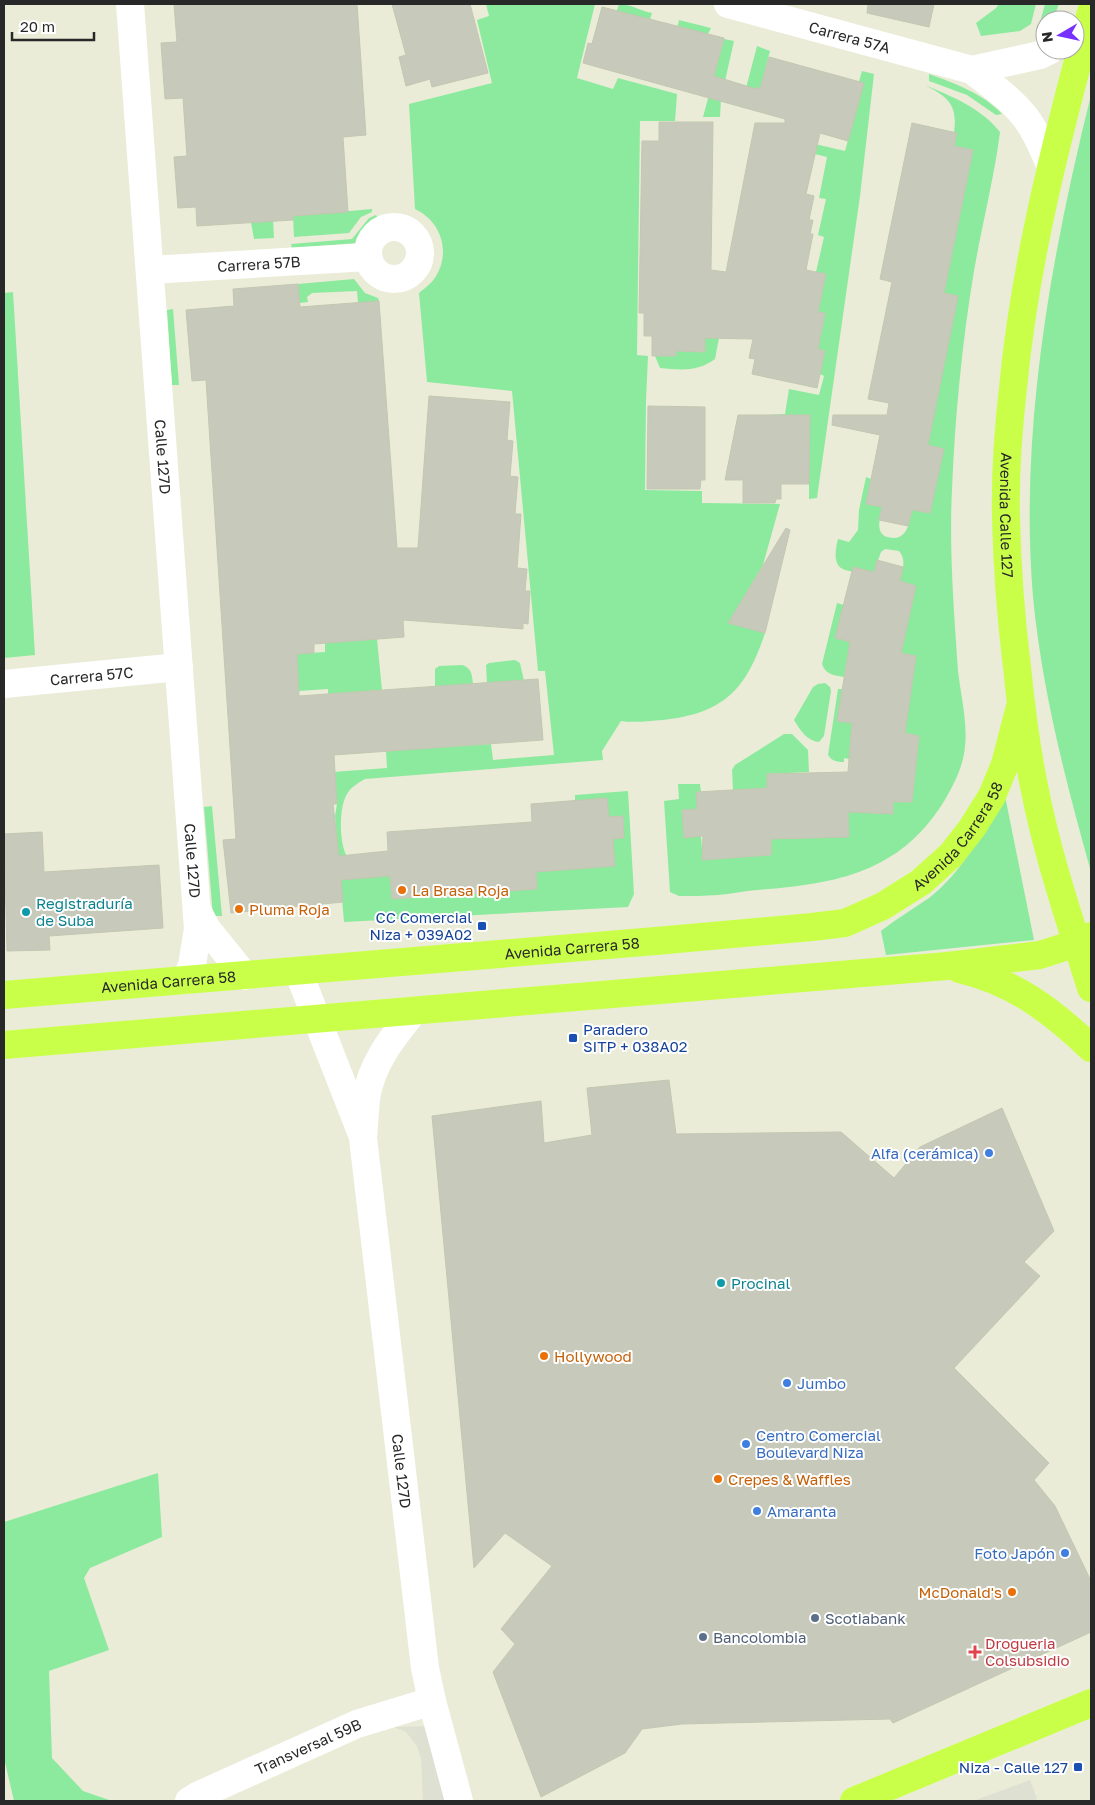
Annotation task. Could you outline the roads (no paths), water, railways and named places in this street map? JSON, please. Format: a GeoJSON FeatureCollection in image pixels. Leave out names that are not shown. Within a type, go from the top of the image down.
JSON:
{"type":"FeatureCollection","features":[{"type":"Feature","properties":{"kind":"main road","name":"Avenida Calle 127"},"geometry":{"type":"LineString","coordinates":[[1076,60],[1051,167],[1022,315],[1013,387],[1006,516],[1013,634],[1021,703],[1034,786],[1046,834],[1084,940],[1091,988]]}},
{"type":"Feature","properties":{"kind":"main road","name":"Avenida Carrera 58"},"geometry":{"type":"LineString","coordinates":[[4,995],[245,976],[845,923],[883,906],[921,882],[951,856],[972,828],[992,796],[1005,764],[1021,703]]}},
{"type":"Feature","properties":{"kind":"main road"},"geometry":{"type":"LineString","coordinates":[[4,1045],[947,966],[1040,955],[1084,940]]}},
{"type":"Feature","properties":{"kind":"main road"},"geometry":{"type":"LineString","coordinates":[[947,966],[978,973],[1018,990],[1047,1009],[1091,1048]]}},
{"type":"Feature","properties":{"kind":"main road"},"geometry":{"type":"LineString","coordinates":[[854,1801],[1091,1703]]}},
{"type":"Feature","properties":{"kind":"street","name":"Calle 127D"},"geometry":{"type":"LineString","coordinates":[[130,4],[197,910],[198,929],[196,946],[192,965],[186,980]]}},
{"type":"Feature","properties":{"kind":"street","name":"Carrera 57A"},"geometry":{"type":"LineString","coordinates":[[728,4],[972,70],[1001,93],[1028,120],[1051,167]]}},
{"type":"Feature","properties":{"kind":"street","name":"Carrera 57A"},"geometry":{"type":"LineString","coordinates":[[972,70],[1035,56]]}},
{"type":"Feature","properties":{"kind":"street","name":"Carrera 57B"},"geometry":{"type":"LineString","coordinates":[[150,270],[368,257]]}},
{"type":"Feature","properties":{"kind":"street","name":"Carrera 57C"},"geometry":{"type":"LineString","coordinates":[[4,684],[179,667]]}},
{"type":"Feature","properties":{"kind":"street","name":"Calle 127D"},"geometry":{"type":"LineString","coordinates":[[197,910],[207,929],[245,976]]}},
{"type":"Feature","properties":{"kind":"street","name":"Calle 127D"},"geometry":{"type":"LineString","coordinates":[[298,971],[363,1138]]}},
{"type":"Feature","properties":{"kind":"street","name":"Calle 127D"},"geometry":{"type":"LineString","coordinates":[[414,1011],[390,1040],[377,1063],[366,1098],[363,1138],[421,1638],[432,1701],[459,1801]]}},
{"type":"Feature","properties":{"kind":"street","name":"Transversal 59B"},"geometry":{"type":"LineString","coordinates":[[189,1801],[357,1724],[432,1701]]}},
{"type":"Feature","properties":{"kind":"place","name":"La Brasa Roja"},"geometry":{"type":"Point","coordinates":[402,890]}},
{"type":"Feature","properties":{"kind":"place","name":"Pluma Roja"},"geometry":{"type":"Point","coordinates":[239,909]}},
{"type":"Feature","properties":{"kind":"place","name":"Registraduría de Suba"},"geometry":{"type":"Point","coordinates":[26,912]}},
{"type":"Feature","properties":{"kind":"place","name":"CC Comercial Niza + 039A02"},"geometry":{"type":"Point","coordinates":[482,926]}},
{"type":"Feature","properties":{"kind":"place","name":"Paradero SITP + 038A02"},"geometry":{"type":"Point","coordinates":[573,1038]}},
{"type":"Feature","properties":{"kind":"place","name":"Alfa (cerámica)"},"geometry":{"type":"Point","coordinates":[989,1153]}},
{"type":"Feature","properties":{"kind":"place","name":"Procinal"},"geometry":{"type":"Point","coordinates":[721,1283]}},
{"type":"Feature","properties":{"kind":"place","name":"Hollywood"},"geometry":{"type":"Point","coordinates":[544,1356]}},
{"type":"Feature","properties":{"kind":"place","name":"Jumbo"},"geometry":{"type":"Point","coordinates":[787,1383]}},
{"type":"Feature","properties":{"kind":"place","name":"Centro Comercial Boulevard Niza"},"geometry":{"type":"Point","coordinates":[746,1444]}},
{"type":"Feature","properties":{"kind":"place","name":"Crepes & Waffles"},"geometry":{"type":"Point","coordinates":[718,1479]}},
{"type":"Feature","properties":{"kind":"place","name":"Amaranta"},"geometry":{"type":"Point","coordinates":[757,1511]}},
{"type":"Feature","properties":{"kind":"place","name":"Foto Japón"},"geometry":{"type":"Point","coordinates":[1065,1553]}},
{"type":"Feature","properties":{"kind":"place","name":"McDonald's"},"geometry":{"type":"Point","coordinates":[1012,1592]}},
{"type":"Feature","properties":{"kind":"place","name":"Scotiabank"},"geometry":{"type":"Point","coordinates":[815,1618]}},
{"type":"Feature","properties":{"kind":"place","name":"Bancolombia"},"geometry":{"type":"Point","coordinates":[703,1637]}},
{"type":"Feature","properties":{"kind":"place","name":"Drogueria Colsubsidio"},"geometry":{"type":"Point","coordinates":[975,1652]}},
{"type":"Feature","properties":{"kind":"place","name":"Niza - Calle 127"},"geometry":{"type":"Point","coordinates":[1078,1767]}}]}
